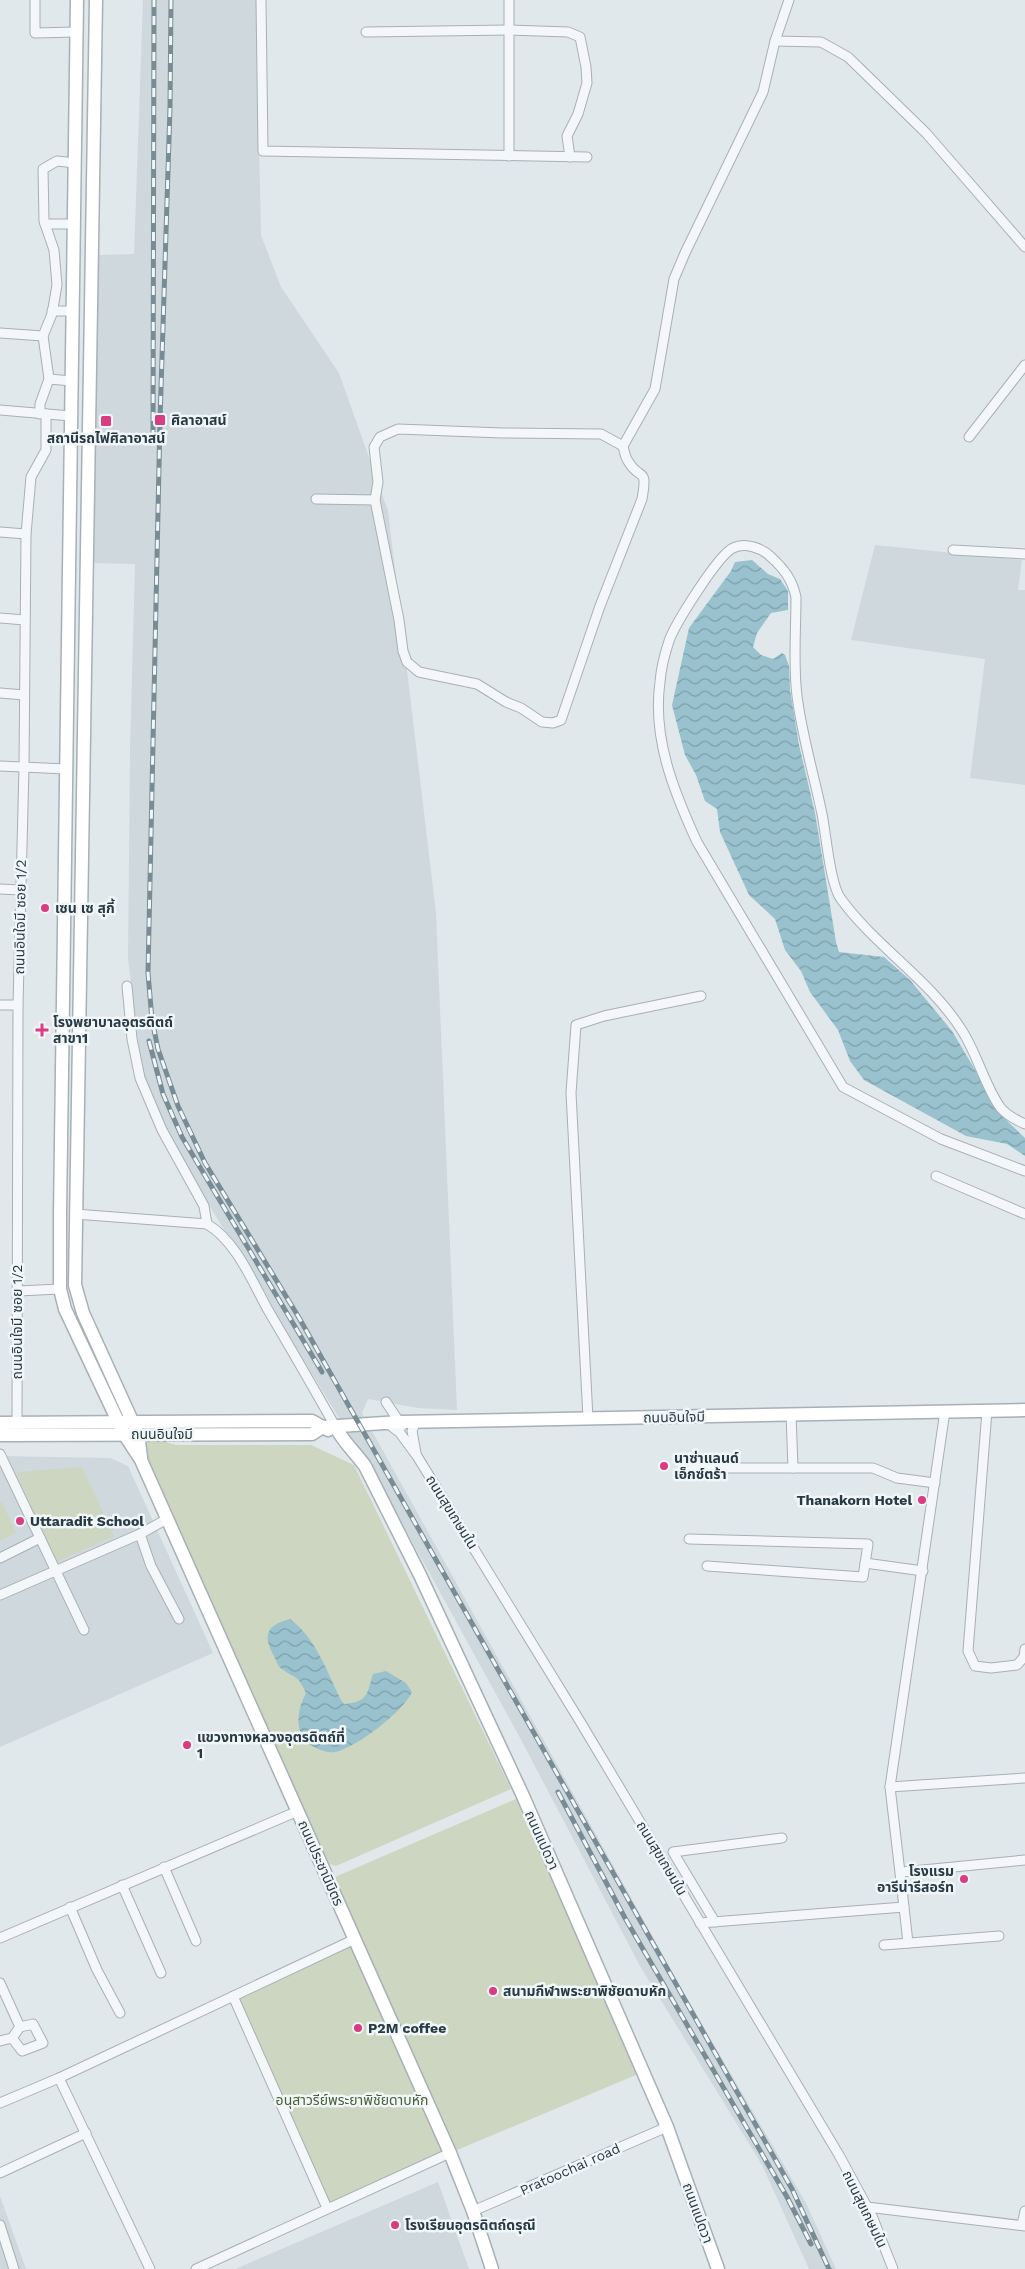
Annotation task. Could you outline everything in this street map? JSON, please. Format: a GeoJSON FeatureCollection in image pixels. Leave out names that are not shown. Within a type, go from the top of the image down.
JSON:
{"type":"FeatureCollection","features":[{"type":"Feature","properties":{"kind":"main road","name":"ถนนประชานิมิตร"},"geometry":{"type":"LineString","coordinates":[[77,0],[60,1289],[65,1309],[124,1434],[141,1460],[450,2153],[473,2211],[492,2269]]}},
{"type":"Feature","properties":{"kind":"main road","name":"ถนนประชานิมิตร"},"geometry":{"type":"LineString","coordinates":[[96,0],[75,1275],[76,1295],[138,1434],[141,1460]]}},
{"type":"Feature","properties":{"kind":"main road"},"geometry":{"type":"LineString","coordinates":[[70,531],[87,532]]}},
{"type":"Feature","properties":{"kind":"main road","name":"ถนนอินใจมี"},"geometry":{"type":"LineString","coordinates":[[0,1435],[312,1434],[329,1427],[393,1422],[1025,1410]]}},
{"type":"Feature","properties":{"kind":"main road","name":"ถนนอินใจมี"},"geometry":{"type":"LineString","coordinates":[[0,1423],[312,1422],[329,1427]]}},
{"type":"Feature","properties":{"kind":"main road"},"geometry":{"type":"LineString","coordinates":[[345,1443],[346,1432],[352,1424]]}},
{"type":"Feature","properties":{"kind":"main road","name":"ถนนแปดวา"},"geometry":{"type":"LineString","coordinates":[[329,1427],[365,1466],[432,1602],[523,1796],[666,2127],[718,2269]]}},
{"type":"Feature","properties":{"kind":"street"},"geometry":{"type":"LineString","coordinates":[[35,0],[35,33],[77,32]]}},
{"type":"Feature","properties":{"kind":"street"},"geometry":{"type":"LineString","coordinates":[[261,0],[263,151],[587,157]]}},
{"type":"Feature","properties":{"kind":"street"},"geometry":{"type":"LineString","coordinates":[[509,0],[509,156]]}},
{"type":"Feature","properties":{"kind":"street"},"geometry":{"type":"LineString","coordinates":[[623,446],[601,434],[398,429],[380,437],[374,447],[378,482],[375,500],[399,620],[402,652],[407,662],[419,672],[477,684],[542,722],[553,723],[561,720],[600,606],[642,499],[645,480],[641,473],[627,461],[623,446],[655,390],[674,279],[763,92],[774,41],[789,0]]}},
{"type":"Feature","properties":{"kind":"street"},"geometry":{"type":"LineString","coordinates":[[366,32],[509,30],[568,32],[580,37],[586,67],[586,83],[578,114],[567,136],[570,157]]}},
{"type":"Feature","properties":{"kind":"street"},"geometry":{"type":"LineString","coordinates":[[774,41],[821,42],[848,57],[926,133],[1025,246]]}},
{"type":"Feature","properties":{"kind":"street"},"geometry":{"type":"LineString","coordinates":[[72,381],[49,379],[43,336],[52,311],[57,285],[54,250],[45,224],[43,170],[57,161],[75,163]]}},
{"type":"Feature","properties":{"kind":"street"},"geometry":{"type":"LineString","coordinates":[[45,224],[74,224]]}},
{"type":"Feature","properties":{"kind":"street"},"geometry":{"type":"LineString","coordinates":[[52,311],[73,311]]}},
{"type":"Feature","properties":{"kind":"street"},"geometry":{"type":"LineString","coordinates":[[0,333],[43,336]]}},
{"type":"Feature","properties":{"kind":"street"},"geometry":{"type":"LineString","coordinates":[[969,438],[1025,365]]}},
{"type":"Feature","properties":{"kind":"street","name":"ถนนอินใจมี ซอย 1/2"},"geometry":{"type":"LineString","coordinates":[[17,1423],[18,1005],[24,767],[26,534],[31,478],[46,450],[43,414],[40,404],[49,379]]}},
{"type":"Feature","properties":{"kind":"street"},"geometry":{"type":"LineString","coordinates":[[0,410],[71,416]]}},
{"type":"Feature","properties":{"kind":"street"},"geometry":{"type":"LineString","coordinates":[[316,499],[375,500]]}},
{"type":"Feature","properties":{"kind":"street"},"geometry":{"type":"LineString","coordinates":[[0,532],[26,534]]}},
{"type":"Feature","properties":{"kind":"street"},"geometry":{"type":"LineString","coordinates":[[1025,1124],[1015,1120],[1001,1108],[962,1030],[944,1006],[916,975],[867,930],[839,897],[827,850],[822,814],[796,694],[796,597],[793,583],[786,571],[768,554],[748,545],[732,548],[718,563],[680,618],[669,642],[659,682],[660,730],[663,753],[680,804],[697,842],[843,1087],[941,1139],[1025,1171]]}},
{"type":"Feature","properties":{"kind":"street"},"geometry":{"type":"LineString","coordinates":[[953,550],[1025,554]]}},
{"type":"Feature","properties":{"kind":"street"},"geometry":{"type":"LineString","coordinates":[[0,618],[25,620]]}},
{"type":"Feature","properties":{"kind":"street"},"geometry":{"type":"LineString","coordinates":[[0,693],[24,695]]}},
{"type":"Feature","properties":{"kind":"street"},"geometry":{"type":"LineString","coordinates":[[0,766],[66,769]]}},
{"type":"Feature","properties":{"kind":"street"},"geometry":{"type":"LineString","coordinates":[[0,890],[21,890]]}},
{"type":"Feature","properties":{"kind":"street"},"geometry":{"type":"LineString","coordinates":[[127,986],[132,1039],[140,1078],[162,1130],[204,1206],[207,1224]]}},
{"type":"Feature","properties":{"kind":"street"},"geometry":{"type":"LineString","coordinates":[[588,1418],[571,1093],[576,1025],[604,1016],[701,996]]}},
{"type":"Feature","properties":{"kind":"street"},"geometry":{"type":"LineString","coordinates":[[0,1005],[18,1005]]}},
{"type":"Feature","properties":{"kind":"street"},"geometry":{"type":"LineString","coordinates":[[936,1176],[1025,1214]]}},
{"type":"Feature","properties":{"kind":"street"},"geometry":{"type":"LineString","coordinates":[[75,1214],[207,1224],[220,1231],[302,1365],[329,1427]]}},
{"type":"Feature","properties":{"kind":"street"},"geometry":{"type":"LineString","coordinates":[[18,1291],[60,1289]]}},
{"type":"Feature","properties":{"kind":"street","name":"ถนนสุขเกษมใน"},"geometry":{"type":"LineString","coordinates":[[386,1402],[393,1422],[417,1456],[581,1723],[834,2147],[867,2207],[893,2269]]}},
{"type":"Feature","properties":{"kind":"street"},"geometry":{"type":"LineString","coordinates":[[908,1943],[902,1872],[890,1787],[936,1483],[945,1411]]}},
{"type":"Feature","properties":{"kind":"street"},"geometry":{"type":"LineString","coordinates":[[987,1411],[968,1651],[976,1666],[991,1668],[1017,1665],[1024,1657],[1025,1649]]}},
{"type":"Feature","properties":{"kind":"street"},"geometry":{"type":"LineString","coordinates":[[790,1414],[793,1468]]}},
{"type":"Feature","properties":{"kind":"street","name":"ถนนสุขเกษมใน"},"geometry":{"type":"LineString","coordinates":[[416,1422],[412,1431],[417,1456]]}},
{"type":"Feature","properties":{"kind":"street"},"geometry":{"type":"LineString","coordinates":[[0,1454],[84,1630]]}},
{"type":"Feature","properties":{"kind":"street"},"geometry":{"type":"LineString","coordinates":[[692,1468],[873,1468],[897,1478],[936,1483]]}},
{"type":"Feature","properties":{"kind":"street"},"geometry":{"type":"LineString","coordinates":[[0,1595],[140,1534],[167,1519]]}},
{"type":"Feature","properties":{"kind":"street"},"geometry":{"type":"LineString","coordinates":[[140,1534],[151,1566],[179,1619]]}},
{"type":"Feature","properties":{"kind":"street"},"geometry":{"type":"LineString","coordinates":[[0,1558],[40,1538]]}},
{"type":"Feature","properties":{"kind":"street"},"geometry":{"type":"LineString","coordinates":[[689,1539],[868,1544],[863,1577],[707,1566]]}},
{"type":"Feature","properties":{"kind":"street"},"geometry":{"type":"LineString","coordinates":[[865,1563],[923,1571]]}},
{"type":"Feature","properties":{"kind":"street"},"geometry":{"type":"LineString","coordinates":[[890,1787],[1025,1778]]}},
{"type":"Feature","properties":{"kind":"street"},"geometry":{"type":"LineString","coordinates":[[0,1938],[298,1811]]}},
{"type":"Feature","properties":{"kind":"street"},"geometry":{"type":"LineString","coordinates":[[715,1922],[673,1852],[782,1838]]}},
{"type":"Feature","properties":{"kind":"street"},"geometry":{"type":"LineString","coordinates":[[902,1872],[1025,1860]]}},
{"type":"Feature","properties":{"kind":"street"},"geometry":{"type":"LineString","coordinates":[[164,1867],[196,1941]]}},
{"type":"Feature","properties":{"kind":"street"},"geometry":{"type":"LineString","coordinates":[[122,1885],[161,1974]]}},
{"type":"Feature","properties":{"kind":"street"},"geometry":{"type":"LineString","coordinates":[[700,1923],[904,1907]]}},
{"type":"Feature","properties":{"kind":"street"},"geometry":{"type":"LineString","coordinates":[[70,1908],[97,1970],[120,2013]]}},
{"type":"Feature","properties":{"kind":"street"},"geometry":{"type":"LineString","coordinates":[[884,1945],[999,1936]]}},
{"type":"Feature","properties":{"kind":"street"},"geometry":{"type":"LineString","coordinates":[[0,2102],[60,2078],[355,1939]]}},
{"type":"Feature","properties":{"kind":"street"},"geometry":{"type":"LineString","coordinates":[[0,1983],[20,2027]]}},
{"type":"Feature","properties":{"kind":"street"},"geometry":{"type":"LineString","coordinates":[[233,1996],[327,2208]]}},
{"type":"Feature","properties":{"kind":"street"},"geometry":{"type":"LineString","coordinates":[[0,2042],[12,2038],[20,2027],[33,2024],[42,2043],[22,2051],[12,2038]]}},
{"type":"Feature","properties":{"kind":"street"},"geometry":{"type":"LineString","coordinates":[[60,2078],[150,2269]]}},
{"type":"Feature","properties":{"kind":"street","name":"Pratoochai road"},"geometry":{"type":"LineString","coordinates":[[473,2211],[666,2127]]}},
{"type":"Feature","properties":{"kind":"street"},"geometry":{"type":"LineString","coordinates":[[0,2173],[86,2134]]}},
{"type":"Feature","properties":{"kind":"street"},"geometry":{"type":"LineString","coordinates":[[196,2269],[450,2153]]}},
{"type":"Feature","properties":{"kind":"street"},"geometry":{"type":"LineString","coordinates":[[867,2207],[1024,2225],[1025,2210]]}},
{"type":"Feature","properties":{"kind":"street"},"geometry":{"type":"LineString","coordinates":[[0,2225],[14,2269]]}},
{"type":"Feature","properties":{"kind":"shaded area"},"geometry":{"type":"Polygon","coordinates":[[[143,0],[256,0],[261,235],[281,287],[339,373],[388,511],[436,913],[457,1410],[418,1408],[368,1399],[362,1413],[685,1995],[806,2203],[836,2269],[809,2269],[762,2165],[640,1966],[518,1734],[392,1505],[195,1182],[162,1122],[142,1072],[128,959],[130,750],[135,564],[94,563],[98,255],[134,254],[143,0]]]}},
{"type":"Feature","properties":{"kind":"shaded area"},"geometry":{"type":"Polygon","coordinates":[[[875,545],[1022,560],[1018,590],[1025,590],[1025,785],[970,778],[985,659],[851,640],[875,545]]]}},
{"type":"Feature","properties":{"kind":"shaded area"},"geometry":{"type":"Polygon","coordinates":[[[0,1456],[110,1458],[128,1466],[213,1653],[0,1747],[0,1456]]]}},
{"type":"Feature","properties":{"kind":"shaded area","name":"โรงเรียนอุตรดิตถ์ดรุณี"},"geometry":{"type":"Polygon","coordinates":[[[438,2182],[469,2269],[235,2269],[438,2182]]]}},
{"type":"Feature","properties":{"kind":"shaded area"},"geometry":{"type":"Polygon","coordinates":[[[0,2196],[26,2269],[0,2269],[0,2196]]]}},
{"type":"Feature","properties":{"kind":"green space"},"geometry":{"type":"Polygon","coordinates":[[[138,1434],[176,1445],[311,1445],[354,1465],[511,1789],[336,1866],[320,1861],[220,1639],[138,1434]]]}},
{"type":"Feature","properties":{"kind":"green space"},"geometry":{"type":"Polygon","coordinates":[[[82,1467],[114,1536],[56,1562],[16,1472],[82,1467]]]}},
{"type":"Feature","properties":{"kind":"green space"},"geometry":{"type":"Polygon","coordinates":[[[2,1502],[16,1533],[0,1541],[0,1503],[2,1502]]]}},
{"type":"Feature","properties":{"kind":"green space","name":"สนามกีฬาพระยาพิชัยดาบหัก"},"geometry":{"type":"Polygon","coordinates":[[[523,1796],[643,2072],[450,2153],[327,2208],[233,1996],[355,1939],[328,1880],[523,1796]]]}},
{"type":"Feature","properties":{"kind":"water"},"geometry":{"type":"Polygon","coordinates":[[[752,560],[768,574],[780,579],[788,591],[788,610],[771,613],[757,633],[753,647],[761,655],[773,659],[782,653],[785,655],[789,666],[790,690],[799,745],[815,813],[839,952],[884,957],[910,980],[952,1031],[1003,1117],[1025,1138],[1025,1156],[1007,1144],[966,1136],[864,1080],[850,1061],[838,1030],[810,992],[801,971],[785,950],[775,919],[749,895],[720,832],[717,809],[705,801],[696,775],[685,755],[672,705],[689,628],[731,571],[735,562],[752,560]]]}},
{"type":"Feature","properties":{"kind":"water"},"geometry":{"type":"Polygon","coordinates":[[[290,1619],[314,1646],[344,1704],[362,1699],[368,1692],[373,1674],[386,1671],[406,1683],[412,1692],[407,1700],[400,1709],[378,1728],[355,1744],[344,1749],[328,1752],[318,1749],[309,1743],[300,1731],[299,1723],[300,1708],[306,1693],[298,1679],[279,1667],[268,1642],[269,1632],[272,1628],[282,1621],[290,1619]]]}},
{"type":"Feature","properties":{"kind":"railway"},"geometry":{"type":"LineString","coordinates":[[153,439],[154,0]]}},
{"type":"Feature","properties":{"kind":"railway"},"geometry":{"type":"LineString","coordinates":[[171,0],[170,108],[160,420],[148,973],[152,1020],[158,1049],[178,1106],[205,1163],[298,1316],[792,2189],[829,2269]]}},
{"type":"Feature","properties":{"kind":"railway"},"geometry":{"type":"LineString","coordinates":[[149,1041],[163,1094],[182,1137],[322,1372]]}},
{"type":"Feature","properties":{"kind":"railway"},"geometry":{"type":"LineString","coordinates":[[558,1792],[625,1918],[787,2197],[811,2244]]}},
{"type":"Feature","properties":{"kind":"place","name":"ศิลาอาสน์"},"geometry":{"type":"Point","coordinates":[160,420]}},
{"type":"Feature","properties":{"kind":"place","name":"สถานีรถไฟศิลาอาสน์"},"geometry":{"type":"Point","coordinates":[106,421]}},
{"type":"Feature","properties":{"kind":"place","name":"เซน เซ สุกี้"},"geometry":{"type":"Point","coordinates":[45,908]}},
{"type":"Feature","properties":{"kind":"place","name":"โรงพยาบาลอุตรดิตถ์ สาขา1"},"geometry":{"type":"Point","coordinates":[42,1030]}},
{"type":"Feature","properties":{"kind":"place","name":"นาซ่าแลนด์ เอ็กซ์ตร้า"},"geometry":{"type":"Point","coordinates":[664,1466]}},
{"type":"Feature","properties":{"kind":"place","name":"Thanakorn Hotel"},"geometry":{"type":"Point","coordinates":[922,1500]}},
{"type":"Feature","properties":{"kind":"place","name":"Uttaradit School"},"geometry":{"type":"Point","coordinates":[20,1521]}},
{"type":"Feature","properties":{"kind":"place","name":"แขวงทางหลวงอุตรดิตถ์ที่ 1"},"geometry":{"type":"Point","coordinates":[187,1745]}},
{"type":"Feature","properties":{"kind":"place","name":"โรงแรม อารีน่ารีสอร์ท"},"geometry":{"type":"Point","coordinates":[964,1879]}},
{"type":"Feature","properties":{"kind":"place","name":"สนามกีฬาพระยาพิชัยดาบหัก"},"geometry":{"type":"Point","coordinates":[493,1991]}},
{"type":"Feature","properties":{"kind":"place","name":"P2M coffee"},"geometry":{"type":"Point","coordinates":[358,2028]}},
{"type":"Feature","properties":{"kind":"place","name":"โรงเรียนอุตรดิตถ์ดรุณี"},"geometry":{"type":"Point","coordinates":[395,2225]}},
{"type":"Feature","properties":{"kind":"park label","name":"อนุสาวรีย์พระยาพิชัยดาบหัก"},"geometry":{"type":"Point","coordinates":[352,2100]}}]}
